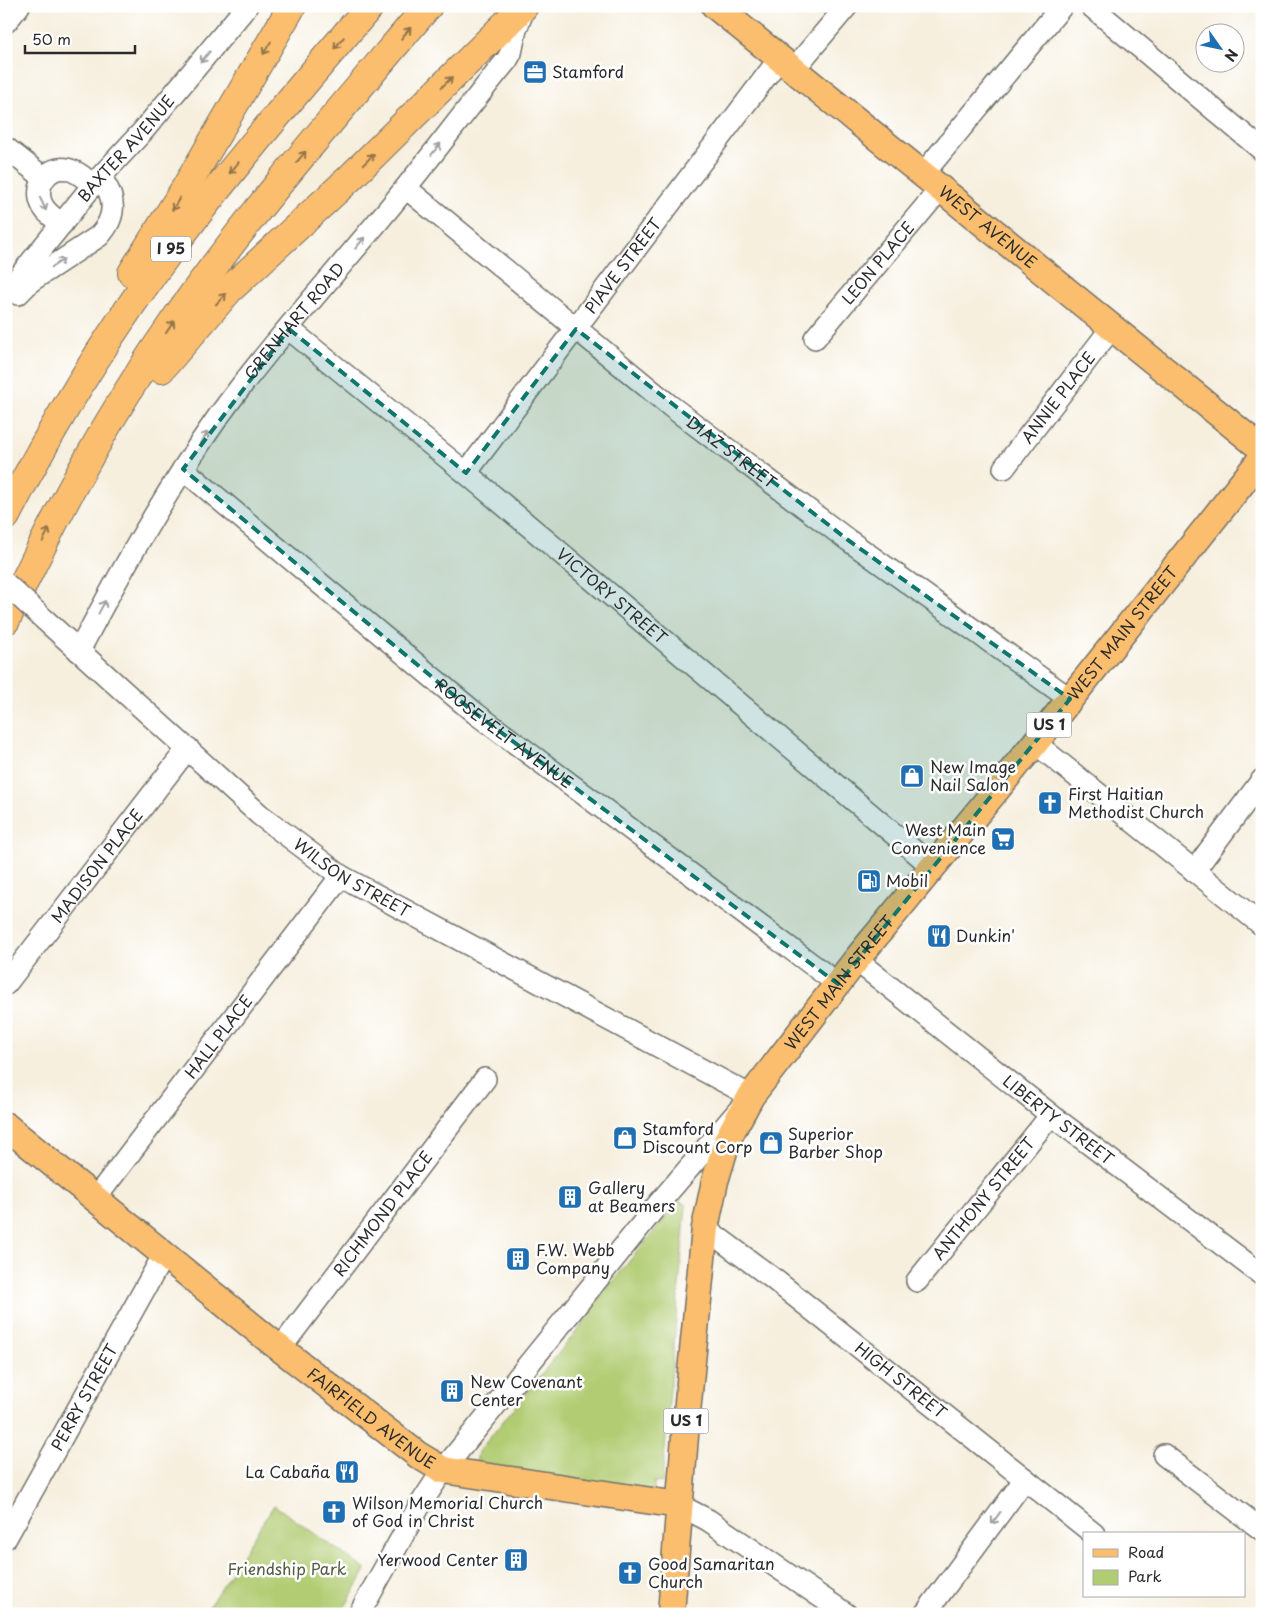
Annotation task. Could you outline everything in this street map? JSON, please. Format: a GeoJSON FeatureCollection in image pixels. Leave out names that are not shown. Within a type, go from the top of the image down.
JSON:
{"type":"FeatureCollection","features":[{"type":"Feature","properties":{"kind":"highway"},"geometry":{"type":"LineString","coordinates":[[20,488],[104,316],[173,209],[292,6]]}},
{"type":"Feature","properties":{"kind":"highway","name":"I 95"},"geometry":{"type":"LineString","coordinates":[[6,516],[20,488],[102,348],[168,253],[251,147],[370,6]]}},
{"type":"Feature","properties":{"kind":"highway","name":"I 95"},"geometry":{"type":"LineString","coordinates":[[6,620],[38,551],[88,457],[144,367],[215,264],[270,194],[428,6]]}},
{"type":"Feature","properties":{"kind":"highway"},"geometry":{"type":"LineString","coordinates":[[88,457],[229,290],[350,178],[525,6]]}},
{"type":"Feature","properties":{"kind":"main road","name":"WEST AVENUE"},"geometry":{"type":"LineString","coordinates":[[715,6],[1262,448]]}},
{"type":"Feature","properties":{"kind":"main road","name":"WEST MAIN STREET"},"geometry":{"type":"LineString","coordinates":[[671,1614],[679,1505],[705,1228],[714,1181],[728,1138],[751,1096],[856,960],[1035,743],[1262,458]]}},
{"type":"Feature","properties":{"kind":"main road","name":"FAIRFIELD AVENUE"},"geometry":{"type":"LineString","coordinates":[[6,1126],[163,1256],[280,1349],[418,1455],[443,1470],[679,1505]]}},
{"type":"Feature","properties":{"kind":"street","name":"BAXTER AVENUE"},"geometry":{"type":"LineString","coordinates":[[6,293],[97,182],[247,6]]}},
{"type":"Feature","properties":{"kind":"street","name":"GRENHART ROAD"},"geometry":{"type":"LineString","coordinates":[[80,650],[132,551],[183,469],[219,416],[288,329],[406,188],[507,60],[511,53],[516,29],[525,6]]}},
{"type":"Feature","properties":{"kind":"street","name":"PIAVE STREET"},"geometry":{"type":"LineString","coordinates":[[466,473],[576,329],[787,64],[846,6]]}},
{"type":"Feature","properties":{"kind":"street","name":"LEON PLACE"},"geometry":{"type":"LineString","coordinates":[[814,338],[1062,6]]}},
{"type":"Feature","properties":{"kind":"street"},"geometry":{"type":"LineString","coordinates":[[1091,6],[1262,150]]}},
{"type":"Feature","properties":{"kind":"street"},"geometry":{"type":"LineString","coordinates":[[8,154],[44,178]]}},
{"type":"Feature","properties":{"kind":"street"},"geometry":{"type":"LineString","coordinates":[[6,304],[31,281],[91,242],[107,227],[113,212],[113,203],[107,186],[64,168],[50,172],[44,178],[40,187],[40,201],[47,212],[62,224]]}},
{"type":"Feature","properties":{"kind":"street","name":"DIAZ STREET"},"geometry":{"type":"LineString","coordinates":[[406,188],[669,405],[848,540],[1070,699]]}},
{"type":"Feature","properties":{"kind":"street","name":"ANNIE PLACE"},"geometry":{"type":"LineString","coordinates":[[1004,468],[1113,326]]}},
{"type":"Feature","properties":{"kind":"street","name":"VICTORY STREET"},"geometry":{"type":"LineString","coordinates":[[288,329],[466,473],[933,867]]}},
{"type":"Feature","properties":{"kind":"street","name":"ROOSEVELT AVENUE"},"geometry":{"type":"LineString","coordinates":[[183,469],[475,713],[838,984]]}},
{"type":"Feature","properties":{"kind":"street","name":"WILSON STREET"},"geometry":{"type":"LineString","coordinates":[[6,584],[260,815],[342,876],[751,1096]]}},
{"type":"Feature","properties":{"kind":"street"},"geometry":{"type":"LineString","coordinates":[[1035,743],[1262,925]]}},
{"type":"Feature","properties":{"kind":"street","name":"MADISON PLACE"},"geometry":{"type":"LineString","coordinates":[[6,984],[188,748]]}},
{"type":"Feature","properties":{"kind":"street"},"geometry":{"type":"LineString","coordinates":[[1194,871],[1262,780]]}},
{"type":"Feature","properties":{"kind":"street","name":"HALL PLACE"},"geometry":{"type":"LineString","coordinates":[[95,1198],[342,876]]}},
{"type":"Feature","properties":{"kind":"street","name":"LIBERTY STREET"},"geometry":{"type":"LineString","coordinates":[[856,960],[1051,1115],[1262,1275]]}},
{"type":"Feature","properties":{"kind":"street","name":"RICHMOND PLACE"},"geometry":{"type":"LineString","coordinates":[[280,1349],[485,1079]]}},
{"type":"Feature","properties":{"kind":"street"},"geometry":{"type":"LineString","coordinates":[[359,1614],[420,1505],[443,1470],[659,1203],[751,1096]]}},
{"type":"Feature","properties":{"kind":"street","name":"ANTHONY STREET"},"geometry":{"type":"LineString","coordinates":[[917,1281],[1051,1115]]}},
{"type":"Feature","properties":{"kind":"street"},"geometry":{"type":"LineString","coordinates":[[659,1203],[690,1183],[704,1179],[714,1181]]}},
{"type":"Feature","properties":{"kind":"street","name":"HIGH STREET"},"geometry":{"type":"LineString","coordinates":[[705,1228],[779,1283],[1092,1532]]}},
{"type":"Feature","properties":{"kind":"street","name":"PERRY STREET"},"geometry":{"type":"LineString","coordinates":[[6,1538],[163,1256]]}},
{"type":"Feature","properties":{"kind":"street"},"geometry":{"type":"LineString","coordinates":[[1164,1455],[1262,1530]]}},
{"type":"Feature","properties":{"kind":"street"},"geometry":{"type":"LineString","coordinates":[[925,1614],[1025,1478]]}},
{"type":"Feature","properties":{"kind":"street","name":"FAIRFIELD AVENUE"},"geometry":{"type":"LineString","coordinates":[[679,1505],[708,1520],[846,1614]]}},
{"type":"Feature","properties":{"kind":"highlighted area"},"geometry":{"type":"Polygon","coordinates":[[[289,329],[466,473],[576,329],[848,540],[1070,699],[838,984],[475,713],[183,469],[289,329]]]}},
{"type":"Feature","properties":{"kind":"green space"},"geometry":{"type":"Polygon","coordinates":[[[679,1201],[686,1205],[662,1483],[654,1482],[654,1491],[476,1465],[478,1452],[593,1311],[590,1309],[679,1201]]]}},
{"type":"Feature","properties":{"kind":"green space","name":"Friendship Park"},"geometry":{"type":"Polygon","coordinates":[[[274,1505],[366,1570],[341,1614],[204,1614],[274,1505]]]}},
{"type":"Feature","properties":{"kind":"place","name":"Stamford"},"geometry":{"type":"Point","coordinates":[535,72]}},
{"type":"Feature","properties":{"kind":"place","name":"New Image Nail Salon"},"geometry":{"type":"Point","coordinates":[912,776]}},
{"type":"Feature","properties":{"kind":"place","name":"First Haitian Methodist Church"},"geometry":{"type":"Point","coordinates":[1050,803]}},
{"type":"Feature","properties":{"kind":"place","name":"West Main Convenience"},"geometry":{"type":"Point","coordinates":[1003,839]}},
{"type":"Feature","properties":{"kind":"place","name":"Mobil"},"geometry":{"type":"Point","coordinates":[869,881]}},
{"type":"Feature","properties":{"kind":"place","name":"Dunkin'"},"geometry":{"type":"Point","coordinates":[939,936]}},
{"type":"Feature","properties":{"kind":"place","name":"Stamford Discount Corp"},"geometry":{"type":"Point","coordinates":[625,1138]}},
{"type":"Feature","properties":{"kind":"place","name":"Superior Barber Shop"},"geometry":{"type":"Point","coordinates":[771,1143]}},
{"type":"Feature","properties":{"kind":"place","name":"Gallery at Beamers"},"geometry":{"type":"Point","coordinates":[570,1197]}},
{"type":"Feature","properties":{"kind":"place","name":"F.W. Webb Company"},"geometry":{"type":"Point","coordinates":[518,1259]}},
{"type":"Feature","properties":{"kind":"place","name":"New Covenant Center"},"geometry":{"type":"Point","coordinates":[452,1391]}},
{"type":"Feature","properties":{"kind":"place","name":"La Cabaña"},"geometry":{"type":"Point","coordinates":[347,1472]}},
{"type":"Feature","properties":{"kind":"place","name":"Wilson Memorial Church of God in Christ"},"geometry":{"type":"Point","coordinates":[334,1512]}},
{"type":"Feature","properties":{"kind":"place","name":"Yerwood Center"},"geometry":{"type":"Point","coordinates":[516,1560]}},
{"type":"Feature","properties":{"kind":"place","name":"Good Samaritan Church"},"geometry":{"type":"Point","coordinates":[630,1573]}}]}
